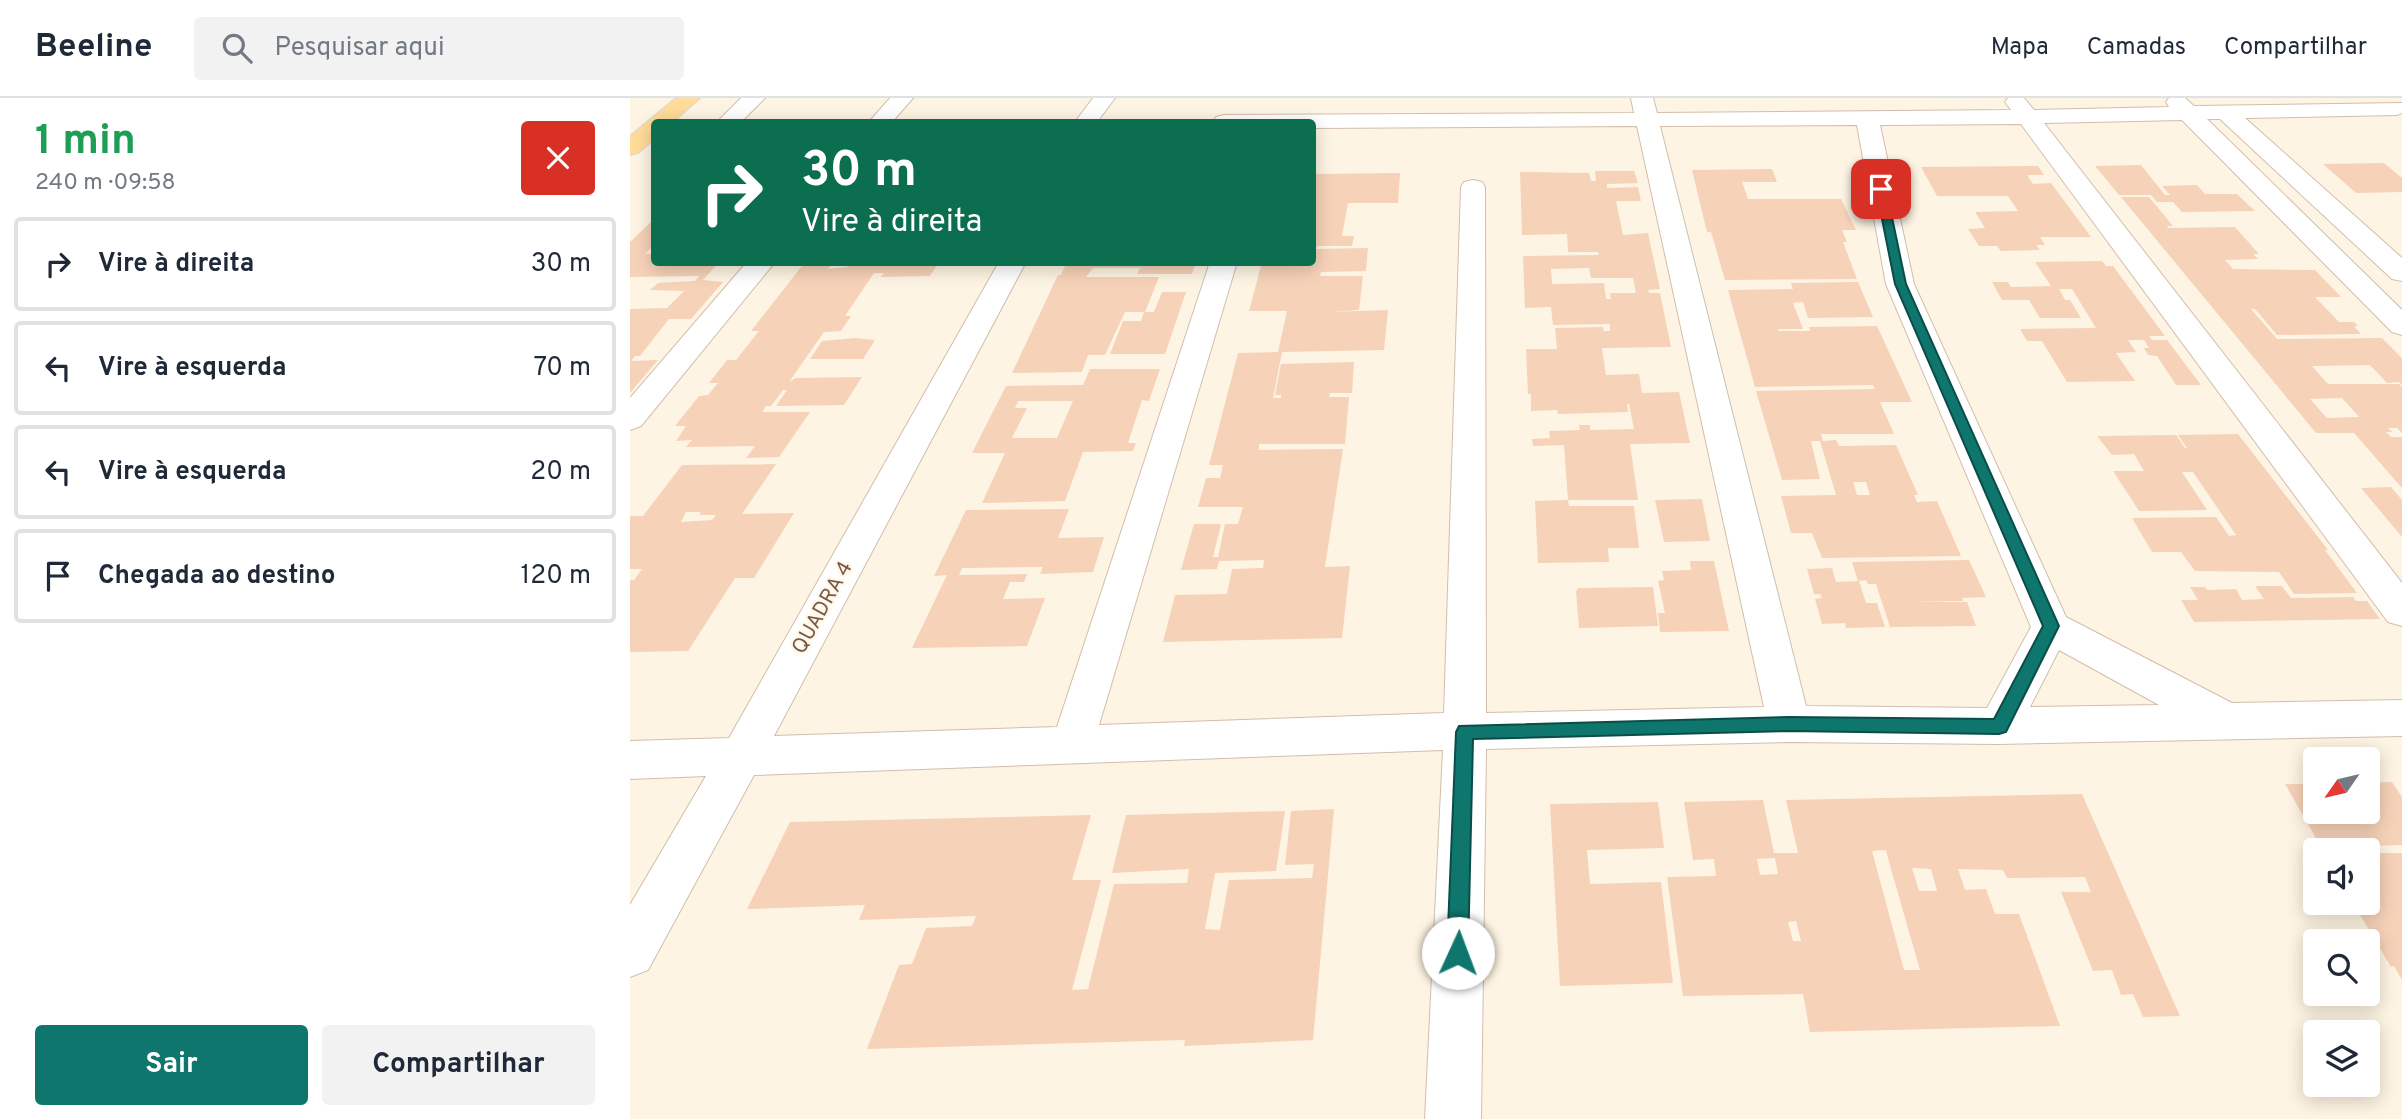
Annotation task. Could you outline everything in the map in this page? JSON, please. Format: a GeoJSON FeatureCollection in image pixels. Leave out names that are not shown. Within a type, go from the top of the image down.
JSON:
{"type":"FeatureCollection","features":[{"type":"Feature","properties":{"kind":"main road"},"geometry":{"type":"LineString","coordinates":[[664,119],[689,98]]}},
{"type":"Feature","properties":{"kind":"main road"},"geometry":{"type":"LineString","coordinates":[[630,148],[651,130]]}},
{"type":"Feature","properties":{"kind":"street"},"geometry":{"type":"LineString","coordinates":[[730,119],[754,98]]}},
{"type":"Feature","properties":{"kind":"street"},"geometry":{"type":"LineString","coordinates":[[883,119],[902,98]]}},
{"type":"Feature","properties":{"kind":"street"},"geometry":{"type":"LineString","coordinates":[[1088,119],[1104,98]]}},
{"type":"Feature","properties":{"kind":"street"},"geometry":{"type":"LineString","coordinates":[[1269,119],[1275,98]]}},
{"type":"Feature","properties":{"kind":"street"},"geometry":{"type":"LineString","coordinates":[[1306,119],[1432,109],[1644,108],[1867,117],[2020,107],[2181,105],[2225,112],[2395,106]]}},
{"type":"Feature","properties":{"kind":"street"},"geometry":{"type":"LineString","coordinates":[[2181,105],[2402,326]]}},
{"type":"Feature","properties":{"kind":"street"},"geometry":{"type":"LineString","coordinates":[[2020,107],[2402,611]]}},
{"type":"Feature","properties":{"kind":"street"},"geometry":{"type":"LineString","coordinates":[[1644,108],[1789,724]]}},
{"type":"Feature","properties":{"kind":"street"},"geometry":{"type":"LineString","coordinates":[[2225,112],[2402,273]]}},
{"type":"Feature","properties":{"kind":"street"},"geometry":{"type":"LineString","coordinates":[[1867,117],[1900,284],[2051,626],[2228,721]]}},
{"type":"Feature","properties":{"kind":"street"},"geometry":{"type":"LineString","coordinates":[[1453,1119],[1465,732],[1473,187]]}},
{"type":"Feature","properties":{"kind":"street"},"geometry":{"type":"LineString","coordinates":[[630,419],[759,266]]}},
{"type":"Feature","properties":{"kind":"street","name":"QUADRA 4"},"geometry":{"type":"LineString","coordinates":[[630,952],[1011,266]]}},
{"type":"Feature","properties":{"kind":"street"},"geometry":{"type":"LineString","coordinates":[[1072,745],[1223,266]]}},
{"type":"Feature","properties":{"kind":"street"},"geometry":{"type":"LineString","coordinates":[[1999,726],[2051,626]]}},
{"type":"Feature","properties":{"kind":"street"},"geometry":{"type":"LineString","coordinates":[[630,760],[740,758],[1292,735],[1789,724],[1999,726],[2402,718]]}},
{"type":"Feature","properties":{"kind":"building"},"geometry":{"type":"Polygon","coordinates":[[[2384,163],[2402,178],[2402,192],[2356,193],[2323,164],[2384,163]]]}},
{"type":"Feature","properties":{"kind":"building"},"geometry":{"type":"Polygon","coordinates":[[[2141,165],[2165,195],[2170,195],[2162,186],[2197,185],[2205,194],[2237,194],[2255,211],[2182,212],[2173,202],[2157,202],[2151,195],[2119,195],[2095,166],[2141,165]]]}},
{"type":"Feature","properties":{"kind":"building"},"geometry":{"type":"Polygon","coordinates":[[[2038,166],[2044,175],[2027,175],[2033,184],[2051,183],[2091,237],[2040,237],[2045,245],[2036,245],[2040,250],[2001,251],[1997,246],[1979,246],[1968,229],[1985,228],[1975,212],[2018,211],[2008,196],[1937,196],[1921,167],[2038,166]]]}},
{"type":"Feature","properties":{"kind":"building"},"geometry":{"type":"Polygon","coordinates":[[[1772,169],[1777,182],[1742,182],[1748,199],[1841,199],[1856,230],[1842,230],[1847,242],[1843,242],[1857,279],[1725,280],[1711,232],[1707,232],[1692,170],[1772,169]]]}},
{"type":"Feature","properties":{"kind":"building"},"geometry":{"type":"Polygon","coordinates":[[[1595,171],[1634,171],[1638,183],[1607,184],[1607,188],[1638,187],[1641,201],[1616,201],[1623,235],[1648,233],[1660,289],[1648,290],[1649,293],[1660,293],[1671,347],[1602,348],[1606,375],[1639,374],[1642,393],[1679,392],[1690,443],[1630,444],[1638,500],[1568,500],[1564,445],[1533,446],[1532,439],[1550,438],[1549,431],[1580,430],[1579,425],[1590,425],[1590,430],[1634,429],[1629,404],[1628,412],[1558,414],[1557,410],[1531,411],[1531,394],[1528,394],[1526,349],[1557,349],[1555,328],[1603,327],[1604,331],[1610,331],[1610,324],[1553,325],[1551,307],[1525,308],[1523,256],[1599,255],[1598,252],[1568,252],[1567,234],[1522,235],[1520,172],[1589,173],[1591,181],[1596,181],[1595,171]],[[1589,268],[1551,269],[1552,284],[1604,283],[1606,299],[1611,299],[1610,293],[1636,293],[1633,278],[1591,278],[1589,268]]]}},
{"type":"Feature","properties":{"kind":"building"},"geometry":{"type":"Polygon","coordinates":[[[1400,173],[1398,203],[1348,203],[1342,236],[1354,236],[1352,246],[1317,246],[1316,249],[1316,174],[1400,173]]]}},
{"type":"Feature","properties":{"kind":"building"},"geometry":{"type":"Polygon","coordinates":[[[2121,197],[2149,197],[2173,226],[2167,226],[2168,228],[2235,227],[2259,254],[2253,254],[2258,259],[2225,260],[2233,269],[2315,270],[2341,297],[2315,297],[2339,322],[2354,322],[2361,334],[2277,335],[2255,309],[2251,309],[2277,339],[2382,338],[2402,359],[2402,385],[2399,382],[2387,383],[2370,365],[2312,366],[2328,384],[2399,384],[2402,387],[2402,433],[2397,428],[2388,428],[2392,432],[2386,432],[2391,437],[2402,437],[2402,488],[2354,433],[2316,433],[2121,197]],[[2342,398],[2310,399],[2327,418],[2359,417],[2342,398]]]}},
{"type":"Feature","properties":{"kind":"building"},"geometry":{"type":"Polygon","coordinates":[[[651,222],[651,248],[645,254],[651,254],[651,266],[715,266],[703,280],[723,282],[691,319],[669,319],[640,356],[635,356],[631,361],[658,360],[630,393],[630,309],[667,308],[684,291],[650,290],[658,283],[695,281],[699,276],[630,277],[630,242],[651,222]]]}},
{"type":"Feature","properties":{"kind":"building"},"geometry":{"type":"Polygon","coordinates":[[[1368,248],[1366,271],[1321,272],[1320,276],[1363,276],[1359,310],[1329,312],[1388,310],[1384,350],[1282,352],[1273,398],[1281,398],[1281,395],[1275,395],[1281,364],[1354,362],[1352,393],[1330,393],[1329,397],[1349,397],[1345,444],[1259,444],[1259,450],[1343,449],[1325,567],[1350,566],[1342,638],[1163,642],[1175,595],[1227,594],[1232,569],[1263,568],[1264,560],[1219,561],[1217,569],[1181,570],[1194,524],[1221,524],[1213,557],[1218,557],[1225,524],[1238,524],[1243,507],[1198,507],[1206,478],[1220,478],[1223,465],[1209,465],[1238,353],[1278,352],[1287,311],[1249,311],[1261,266],[1316,266],[1316,249],[1368,248]]]}},
{"type":"Feature","properties":{"kind":"building"},"geometry":{"type":"Polygon","coordinates":[[[2102,261],[2106,266],[2113,266],[2165,336],[2149,336],[2152,340],[2167,340],[2201,385],[2176,385],[2157,356],[2148,355],[2144,348],[2149,348],[2144,340],[2128,340],[2136,352],[2116,353],[2135,381],[2067,382],[2042,341],[2027,341],[2020,329],[2096,328],[2072,289],[2059,289],[2065,300],[2070,300],[2081,318],[2040,318],[2029,300],[2002,300],[1992,282],[2008,282],[2011,287],[2051,286],[2035,262],[2102,261]]]}},
{"type":"Feature","properties":{"kind":"building"},"geometry":{"type":"Polygon","coordinates":[[[802,266],[830,266],[828,269],[848,266],[936,266],[930,276],[881,277],[884,273],[874,273],[845,316],[851,316],[841,331],[824,332],[789,382],[796,378],[862,377],[844,405],[776,406],[787,390],[783,390],[771,406],[766,406],[762,412],[810,412],[779,457],[746,458],[755,446],[686,447],[692,440],[676,441],[686,426],[675,426],[699,396],[708,395],[718,383],[709,383],[727,360],[736,360],[759,331],[751,331],[802,266]]]}},
{"type":"Feature","properties":{"kind":"building"},"geometry":{"type":"Polygon","coordinates":[[[1065,266],[1195,266],[1192,274],[1137,274],[1140,268],[1093,268],[1086,277],[1159,277],[1145,312],[1125,312],[1105,355],[1088,355],[1082,372],[1012,373],[1058,275],[1061,275],[1065,266]]]}},
{"type":"Feature","properties":{"kind":"building"},"geometry":{"type":"Polygon","coordinates":[[[1858,282],[1873,317],[1808,318],[1803,302],[1793,303],[1803,329],[1778,329],[1810,331],[1809,327],[1877,326],[1912,402],[1880,402],[1894,434],[1821,434],[1823,441],[1836,440],[1839,446],[1896,445],[1918,495],[1914,495],[1917,502],[1937,501],[1961,556],[1822,558],[1812,533],[1791,533],[1781,496],[1836,495],[1820,441],[1811,441],[1820,479],[1782,480],[1756,391],[1875,389],[1873,385],[1755,387],[1728,290],[1793,289],[1791,283],[1858,282]],[[1853,482],[1857,495],[1870,495],[1866,482],[1853,482]]]}},
{"type":"Feature","properties":{"kind":"building"},"geometry":{"type":"Polygon","coordinates":[[[1162,292],[1186,292],[1165,354],[1110,354],[1123,321],[1141,321],[1144,312],[1154,312],[1162,292]]]}},
{"type":"Feature","properties":{"kind":"building"},"geometry":{"type":"Polygon","coordinates":[[[855,338],[875,340],[863,359],[810,359],[822,341],[855,338]]]}},
{"type":"Feature","properties":{"kind":"building"},"geometry":{"type":"Polygon","coordinates":[[[1090,369],[1160,369],[1149,401],[1142,400],[1128,443],[1136,443],[1133,451],[1083,452],[1065,501],[982,503],[1005,453],[972,453],[1006,386],[1083,385],[1090,369]],[[1018,401],[1015,408],[1027,408],[1012,438],[1057,438],[1073,401],[1018,401]]]}},
{"type":"Feature","properties":{"kind":"building"},"geometry":{"type":"Polygon","coordinates":[[[2238,434],[2328,550],[2325,550],[2357,593],[2294,594],[2279,572],[2195,571],[2181,552],[2152,552],[2132,518],[2216,517],[2229,536],[2236,535],[2193,472],[2182,472],[2207,510],[2139,511],[2113,471],[2144,471],[2134,454],[2112,455],[2097,436],[2176,435],[2187,448],[2178,435],[2238,434]]]}},
{"type":"Feature","properties":{"kind":"building"},"geometry":{"type":"Polygon","coordinates":[[[776,464],[742,514],[794,513],[754,578],[735,578],[688,651],[630,652],[630,580],[634,580],[642,569],[630,569],[630,516],[643,516],[682,465],[776,464]],[[686,512],[681,522],[712,520],[716,515],[699,515],[701,512],[686,512]]]}},
{"type":"Feature","properties":{"kind":"building"},"geometry":{"type":"Polygon","coordinates":[[[2391,487],[2402,500],[2402,537],[2361,488],[2391,487]]]}},
{"type":"Feature","properties":{"kind":"building"},"geometry":{"type":"Polygon","coordinates":[[[1702,499],[1710,541],[1664,542],[1655,500],[1702,499]]]}},
{"type":"Feature","properties":{"kind":"building"},"geometry":{"type":"Polygon","coordinates":[[[1568,500],[1569,506],[1634,506],[1639,548],[1608,548],[1609,562],[1538,563],[1535,501],[1568,500]]]}},
{"type":"Feature","properties":{"kind":"building"},"geometry":{"type":"Polygon","coordinates":[[[1069,509],[1058,538],[1104,537],[1093,572],[1040,574],[1043,567],[962,568],[959,575],[1027,574],[1024,582],[1010,582],[1003,599],[1045,598],[1027,646],[912,648],[947,575],[934,576],[966,510],[1069,509]]]}},
{"type":"Feature","properties":{"kind":"building"},"geometry":{"type":"Polygon","coordinates":[[[1969,560],[1986,597],[1962,598],[1963,601],[1909,602],[1967,602],[1976,626],[1890,627],[1876,584],[1868,584],[1866,580],[1858,581],[1852,562],[1969,560]]]}},
{"type":"Feature","properties":{"kind":"building"},"geometry":{"type":"Polygon","coordinates":[[[1690,561],[1714,561],[1729,631],[1660,632],[1658,613],[1665,613],[1658,581],[1664,580],[1662,571],[1691,570],[1690,561]]]}},
{"type":"Feature","properties":{"kind":"building"},"geometry":{"type":"Polygon","coordinates":[[[1832,568],[1836,582],[1859,581],[1866,603],[1877,603],[1885,627],[1846,628],[1845,623],[1822,624],[1815,599],[1822,598],[1820,594],[1814,594],[1807,569],[1832,568]]]}},
{"type":"Feature","properties":{"kind":"building"},"geometry":{"type":"Polygon","coordinates":[[[2255,586],[2282,586],[2291,598],[2353,597],[2356,601],[2367,601],[2380,619],[2194,622],[2181,600],[2198,600],[2190,587],[2205,587],[2207,590],[2236,589],[2242,600],[2264,599],[2255,586]]]}},
{"type":"Feature","properties":{"kind":"building"},"geometry":{"type":"Polygon","coordinates":[[[1653,587],[1658,626],[1579,628],[1578,588],[1653,587]]]}},
{"type":"Feature","properties":{"kind":"building"},"geometry":{"type":"Polygon","coordinates":[[[2380,782],[2392,782],[2402,797],[2402,845],[2380,846],[2380,838],[2316,838],[2308,824],[2380,824],[2380,782]]]}},
{"type":"Feature","properties":{"kind":"building"},"geometry":{"type":"Polygon","coordinates":[[[2285,784],[2303,784],[2303,816],[2285,784]]]}},
{"type":"Feature","properties":{"kind":"building"},"geometry":{"type":"Polygon","coordinates":[[[2082,794],[2180,1016],[2143,1017],[2133,994],[2121,995],[2112,970],[2093,971],[2061,892],[2091,892],[2085,877],[2007,878],[2003,870],[1958,869],[1965,890],[1986,889],[1995,914],[2019,914],[2060,1026],[1810,1032],[1803,994],[1683,996],[1667,877],[1716,876],[1714,859],[1693,860],[1684,802],[1763,800],[1774,853],[1798,853],[1786,800],[2082,794]],[[1886,850],[1872,851],[1904,970],[1920,970],[1886,850]],[[1775,858],[1757,859],[1760,875],[1778,874],[1775,858]],[[1912,868],[1919,891],[1937,891],[1931,869],[1912,868]],[[1796,921],[1788,922],[1793,941],[1801,941],[1796,921]]]}},
{"type":"Feature","properties":{"kind":"building"},"geometry":{"type":"Polygon","coordinates":[[[1658,802],[1664,848],[1587,850],[1590,884],[1661,882],[1673,983],[1560,986],[1550,804],[1658,802]]]}},
{"type":"Feature","properties":{"kind":"building"},"geometry":{"type":"Polygon","coordinates":[[[1334,809],[1313,1040],[1184,1046],[1185,1040],[867,1049],[899,965],[912,964],[926,928],[972,926],[976,916],[859,920],[865,905],[747,909],[790,822],[1091,815],[1072,880],[1101,880],[1072,990],[1088,989],[1114,884],[1187,883],[1189,869],[1112,873],[1126,815],[1285,811],[1276,871],[1215,873],[1205,929],[1220,930],[1229,880],[1312,878],[1314,864],[1285,865],[1291,811],[1334,809]]]}},
{"type":"Feature","properties":{"kind":"building"},"geometry":{"type":"Polygon","coordinates":[[[2380,853],[2402,853],[2402,980],[2380,948],[2380,929],[2368,929],[2360,915],[2380,915],[2380,853]]]}},
{"type":"Feature","properties":{"kind":"route"},"geometry":{"type":"LineString","coordinates":[[1458,953],[1465,732],[1789,724],[1999,726],[2051,626],[1900,284],[1881,189]]}}]}
